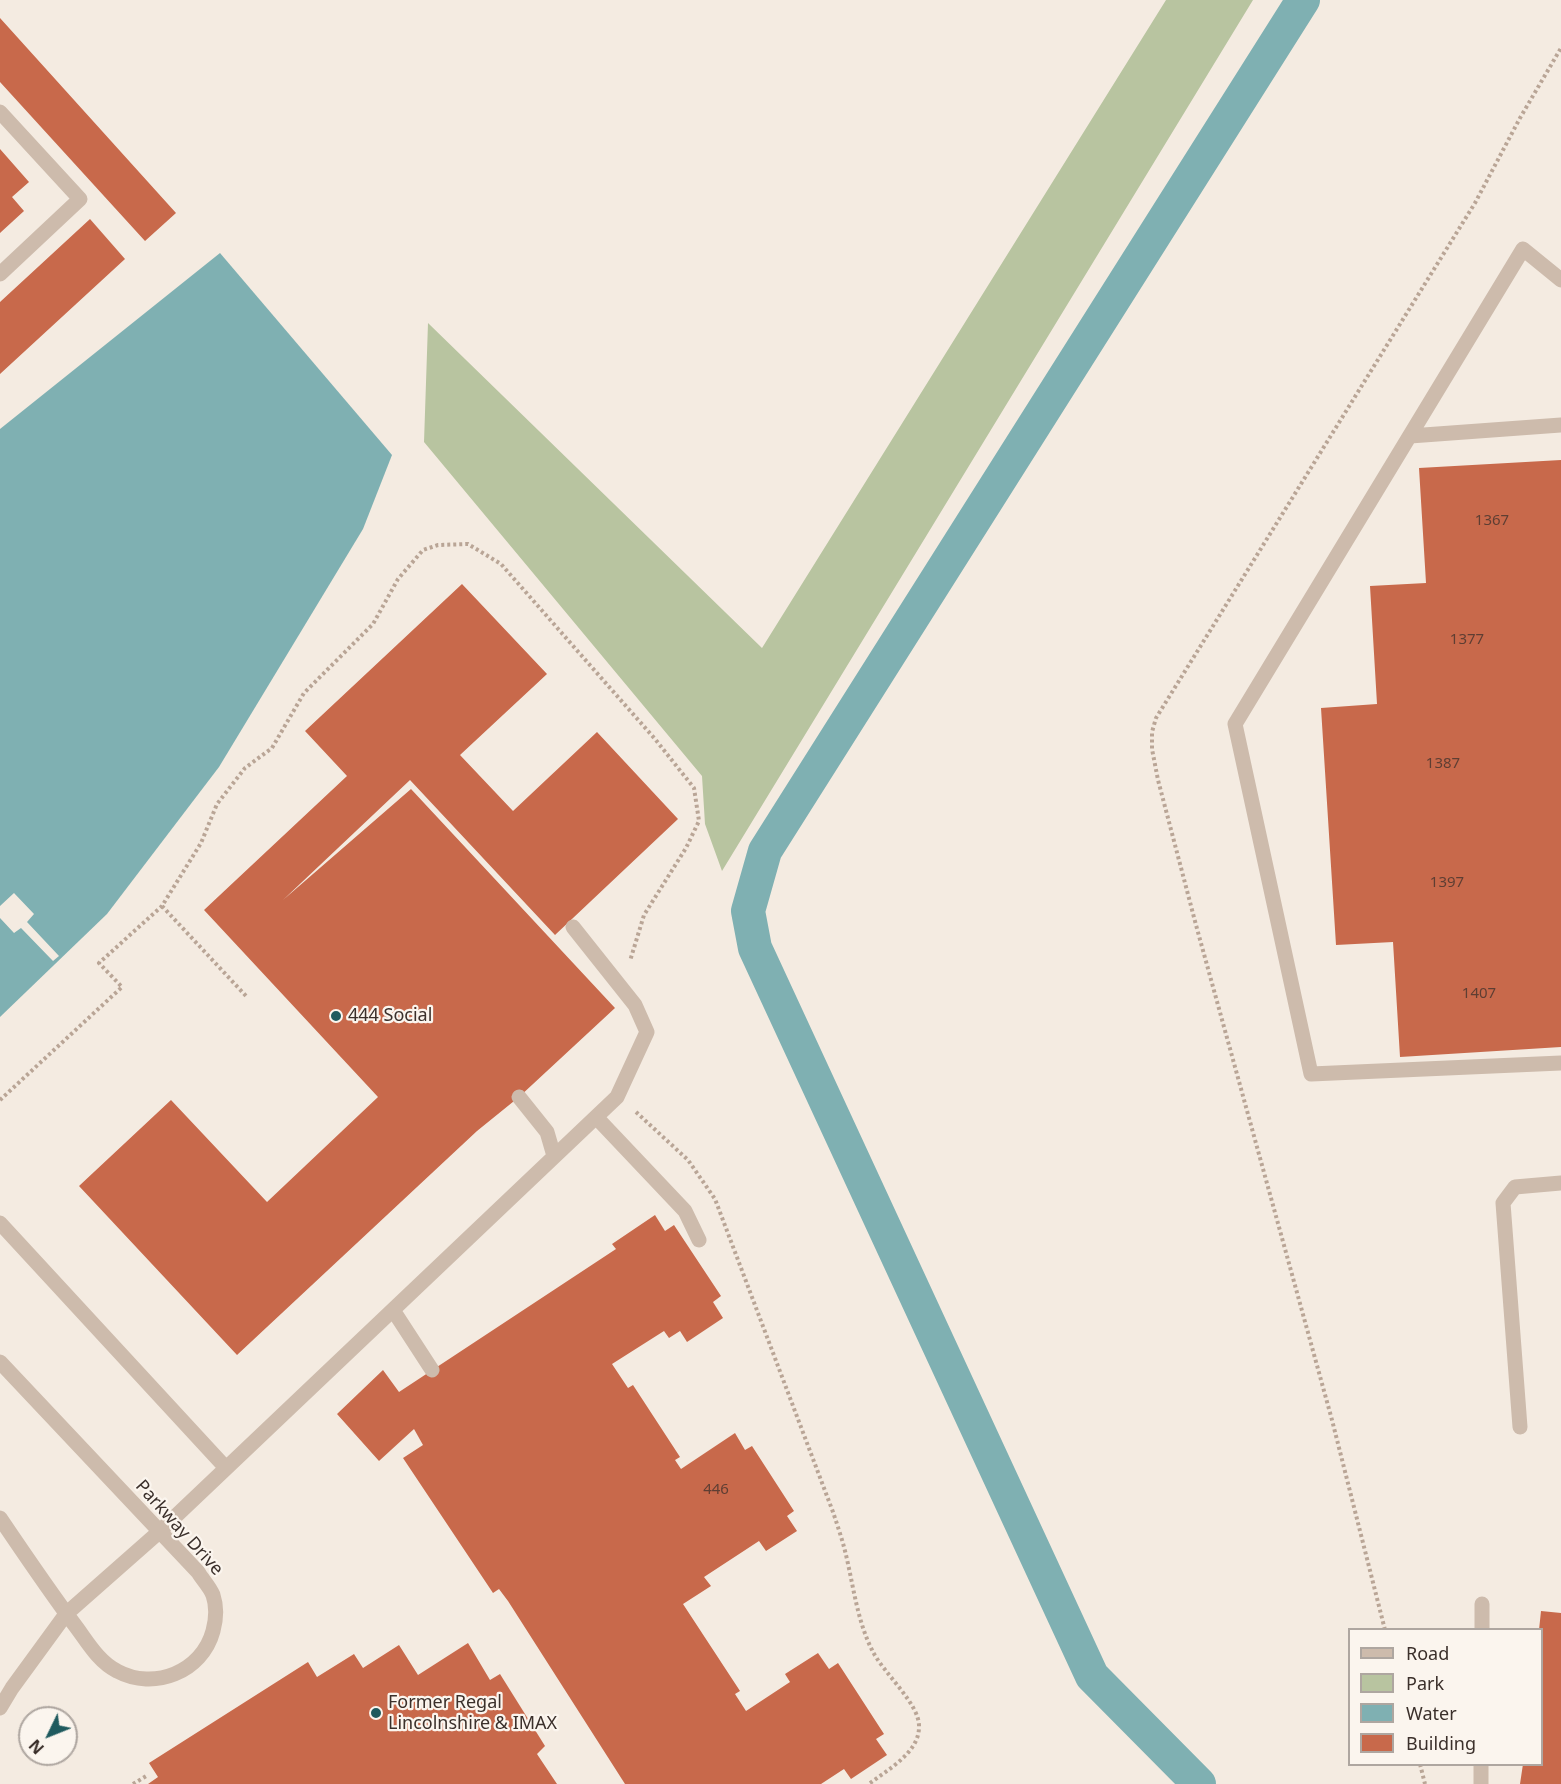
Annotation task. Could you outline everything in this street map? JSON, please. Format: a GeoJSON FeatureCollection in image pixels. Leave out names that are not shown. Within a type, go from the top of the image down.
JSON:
{"type":"FeatureCollection","features":[{"type":"Feature","properties":{"kind":"street"},"geometry":{"type":"LineString","coordinates":[[0,112],[80,199],[0,274]]}},
{"type":"Feature","properties":{"kind":"street"},"geometry":{"type":"LineString","coordinates":[[1561,280],[1523,249],[1235,724],[1311,1074],[1561,1063]]}},
{"type":"Feature","properties":{"kind":"street"},"geometry":{"type":"LineString","coordinates":[[1410,436],[1561,425]]}},
{"type":"Feature","properties":{"kind":"street"},"geometry":{"type":"LineString","coordinates":[[0,1708],[66,1614],[159,1532],[617,1097],[647,1032],[635,1005],[573,927]]}},
{"type":"Feature","properties":{"kind":"street"},"geometry":{"type":"LineString","coordinates":[[519,1097],[548,1132],[554,1156]]}},
{"type":"Feature","properties":{"kind":"street"},"geometry":{"type":"LineString","coordinates":[[596,1116],[685,1211],[699,1240]]}},
{"type":"Feature","properties":{"kind":"street"},"geometry":{"type":"LineString","coordinates":[[1520,1427],[1503,1203],[1515,1187],[1561,1183]]}},
{"type":"Feature","properties":{"kind":"street"},"geometry":{"type":"LineString","coordinates":[[0,1223],[226,1468]]}},
{"type":"Feature","properties":{"kind":"street"},"geometry":{"type":"LineString","coordinates":[[393,1310],[432,1370]]}},
{"type":"Feature","properties":{"kind":"street","name":"Parkway Drive"},"geometry":{"type":"LineString","coordinates":[[0,1362],[198,1572],[213,1595],[216,1619],[211,1641],[198,1659],[181,1672],[160,1679],[138,1679],[116,1671],[99,1657],[66,1614],[0,1518]]}},
{"type":"Feature","properties":{"kind":"street"},"geometry":{"type":"LineString","coordinates":[[1482,1604],[1482,1628]]}},
{"type":"Feature","properties":{"kind":"street"},"geometry":{"type":"LineString","coordinates":[[1481,1766],[1481,1784]]}},
{"type":"Feature","properties":{"kind":"path"},"geometry":{"type":"LineString","coordinates":[[1385,1628],[1332,1420],[1158,780],[1152,749],[1152,732],[1156,718],[1475,203],[1520,118],[1561,48]]}},
{"type":"Feature","properties":{"kind":"path"},"geometry":{"type":"LineString","coordinates":[[0,1100],[122,987],[99,963],[162,906],[201,843],[217,804],[245,768],[272,748],[304,693],[373,624],[398,579],[423,550],[438,545],[468,544],[501,564],[655,739],[694,788],[699,821],[686,848],[644,915],[630,958],[635,1005]]}},
{"type":"Feature","properties":{"kind":"path"},"geometry":{"type":"LineString","coordinates":[[162,906],[246,996]]}},
{"type":"Feature","properties":{"kind":"path"},"geometry":{"type":"LineString","coordinates":[[617,1097],[688,1160],[715,1199],[833,1512],[865,1634],[881,1665],[916,1711],[920,1726],[917,1739],[897,1763],[869,1784]]}},
{"type":"Feature","properties":{"kind":"path"},"geometry":{"type":"LineString","coordinates":[[1420,1766],[1425,1784]]}},
{"type":"Feature","properties":{"kind":"path"},"geometry":{"type":"LineString","coordinates":[[133,1784],[148,1775]]}},
{"type":"Feature","properties":{"kind":"green space"},"geometry":{"type":"Polygon","coordinates":[[[1166,0],[1253,0],[722,871],[705,824],[702,776],[424,442],[428,323],[762,648],[1166,0]]]}},
{"type":"Feature","properties":{"kind":"water"},"geometry":{"type":"Polygon","coordinates":[[[220,253],[392,455],[363,529],[219,767],[107,914],[0,1017],[0,429],[220,253]]]}},
{"type":"Feature","properties":{"kind":"pier"},"geometry":{"type":"Polygon","coordinates":[[[14,893],[34,914],[27,922],[59,956],[53,961],[21,928],[14,933],[0,918],[0,906],[14,893]]]}},
{"type":"Feature","properties":{"kind":"building"},"geometry":{"type":"Polygon","coordinates":[[[0,18],[176,213],[145,241],[0,82],[0,18]]]}},
{"type":"Feature","properties":{"kind":"building"},"geometry":{"type":"Polygon","coordinates":[[[0,149],[29,182],[12,197],[24,211],[0,233],[0,149]]]}},
{"type":"Feature","properties":{"kind":"building"},"geometry":{"type":"Polygon","coordinates":[[[90,219],[125,259],[0,374],[0,302],[90,219]]]}},
{"type":"Feature","properties":{"kind":"building"},"geometry":{"type":"Polygon","coordinates":[[[1561,460],[1561,1047],[1400,1057],[1393,942],[1336,945],[1321,708],[1377,704],[1370,586],[1426,583],[1419,468],[1561,460]]]}},
{"type":"Feature","properties":{"kind":"building","name":"444 Social"},"geometry":{"type":"Polygon","coordinates":[[[462,584],[547,674],[460,755],[513,811],[597,732],[678,819],[555,935],[410,780],[283,900],[411,789],[615,1008],[519,1097],[477,1131],[237,1355],[79,1186],[171,1100],[267,1202],[378,1097],[204,910],[347,776],[305,731],[462,584]]]}},
{"type":"Feature","properties":{"kind":"building"},"geometry":{"type":"Polygon","coordinates":[[[655,1215],[665,1231],[674,1225],[721,1296],[713,1302],[723,1318],[687,1342],[680,1331],[669,1338],[664,1331],[612,1364],[628,1388],[633,1385],[680,1457],[675,1460],[681,1469],[735,1433],[745,1450],[752,1446],[794,1511],[787,1516],[797,1531],[766,1551],[759,1541],[704,1577],[711,1586],[683,1604],[740,1691],[735,1694],[746,1711],[790,1682],[785,1674],[818,1653],[829,1669],[838,1663],[884,1734],[876,1739],[887,1755],[851,1779],[844,1769],[821,1784],[625,1784],[508,1601],[499,1589],[493,1593],[403,1458],[423,1445],[414,1429],[379,1461],[337,1414],[383,1370],[399,1392],[616,1249],[612,1244],[655,1215]]]}},
{"type":"Feature","properties":{"kind":"building"},"geometry":{"type":"Polygon","coordinates":[[[1541,1611],[1561,1613],[1561,1784],[1520,1784],[1523,1766],[1543,1766],[1543,1628],[1539,1628],[1541,1611]]]}},
{"type":"Feature","properties":{"kind":"building","name":"Former Regal Lincolnshire & IMAX"},"geometry":{"type":"Polygon","coordinates":[[[468,1643],[490,1680],[500,1674],[545,1746],[537,1754],[557,1784],[148,1784],[158,1777],[149,1763],[308,1662],[317,1677],[354,1654],[363,1668],[399,1645],[418,1675],[468,1643]]]}},
{"type":"Feature","properties":{"kind":"waterway"},"geometry":{"type":"LineString","coordinates":[[1199,1784],[1092,1676],[755,948],[748,911],[765,851],[1303,0]]}},
{"type":"Feature","properties":{"kind":"place","name":"444 Social"},"geometry":{"type":"Point","coordinates":[336,1016]}},
{"type":"Feature","properties":{"kind":"place","name":"Former Regal Lincolnshire & IMAX"},"geometry":{"type":"Point","coordinates":[376,1713]}}]}
